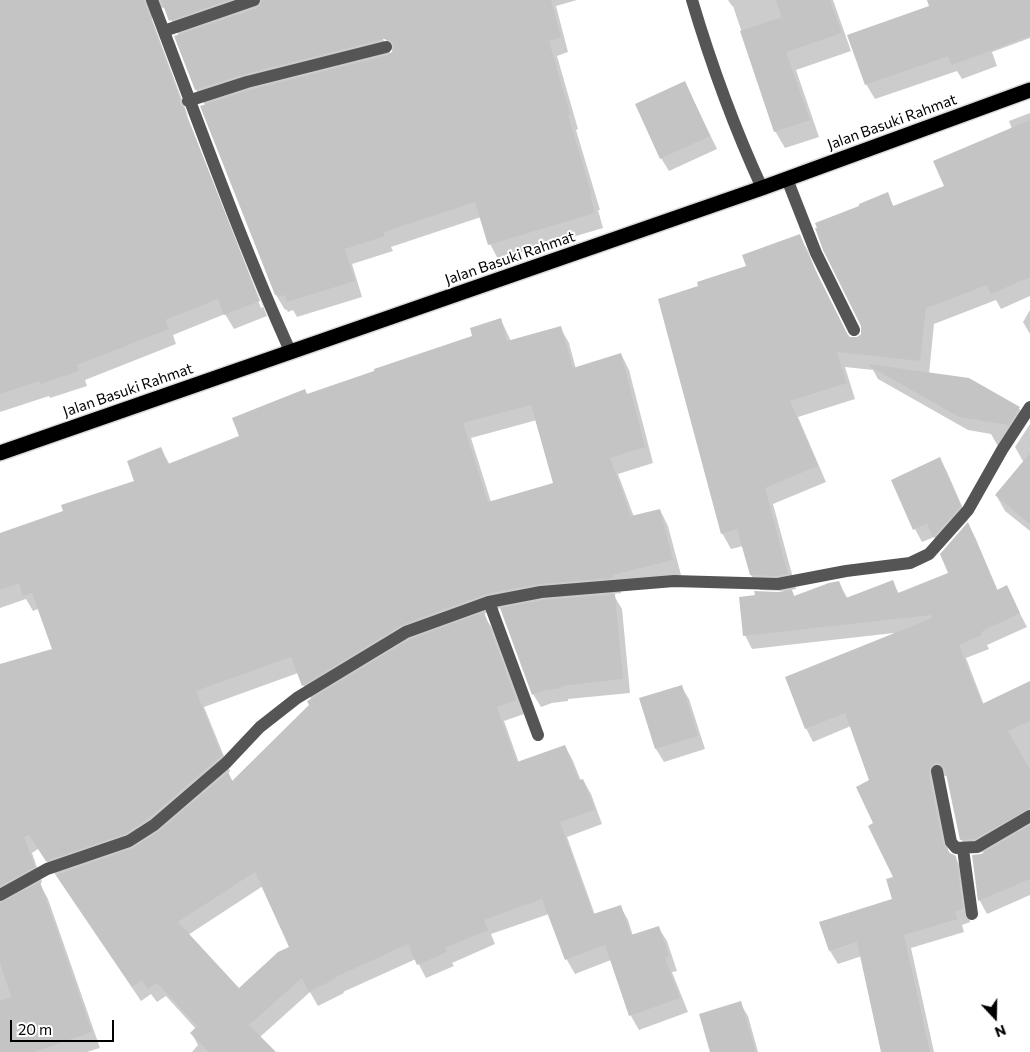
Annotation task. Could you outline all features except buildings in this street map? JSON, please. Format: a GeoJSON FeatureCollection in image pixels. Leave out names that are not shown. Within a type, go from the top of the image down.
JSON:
{"type":"FeatureCollection","features":[{"type":"Feature","properties":{"kind":"highway","name":"Jalan Basuki Rahmat"},"geometry":{"type":"LineString","coordinates":[[0,453],[762,188],[1030,90]]}},
{"type":"Feature","properties":{"kind":"street"},"geometry":{"type":"LineString","coordinates":[[152,0],[188,101],[274,317],[291,353]]}},
{"type":"Feature","properties":{"kind":"street"},"geometry":{"type":"LineString","coordinates":[[164,31],[254,0]]}},
{"type":"Feature","properties":{"kind":"street"},"geometry":{"type":"LineString","coordinates":[[692,0],[704,40],[742,145],[762,188]]}},
{"type":"Feature","properties":{"kind":"street"},"geometry":{"type":"LineString","coordinates":[[188,101],[248,82],[386,47]]}},
{"type":"Feature","properties":{"kind":"street"},"geometry":{"type":"LineString","coordinates":[[787,179],[816,252],[854,330]]}},
{"type":"Feature","properties":{"kind":"street"},"geometry":{"type":"LineString","coordinates":[[0,895],[47,869],[129,841],[161,819],[226,762],[260,727],[297,698],[406,632],[489,602],[541,592],[674,581],[778,584],[846,571],[910,563],[930,554],[968,510],[1002,450],[1030,407]]}},
{"type":"Feature","properties":{"kind":"street"},"geometry":{"type":"LineString","coordinates":[[489,602],[538,735]]}},
{"type":"Feature","properties":{"kind":"street"},"geometry":{"type":"LineString","coordinates":[[937,771],[951,842],[956,848],[977,847],[1030,816]]}},
{"type":"Feature","properties":{"kind":"street"},"geometry":{"type":"LineString","coordinates":[[963,848],[972,914]]}}]}
